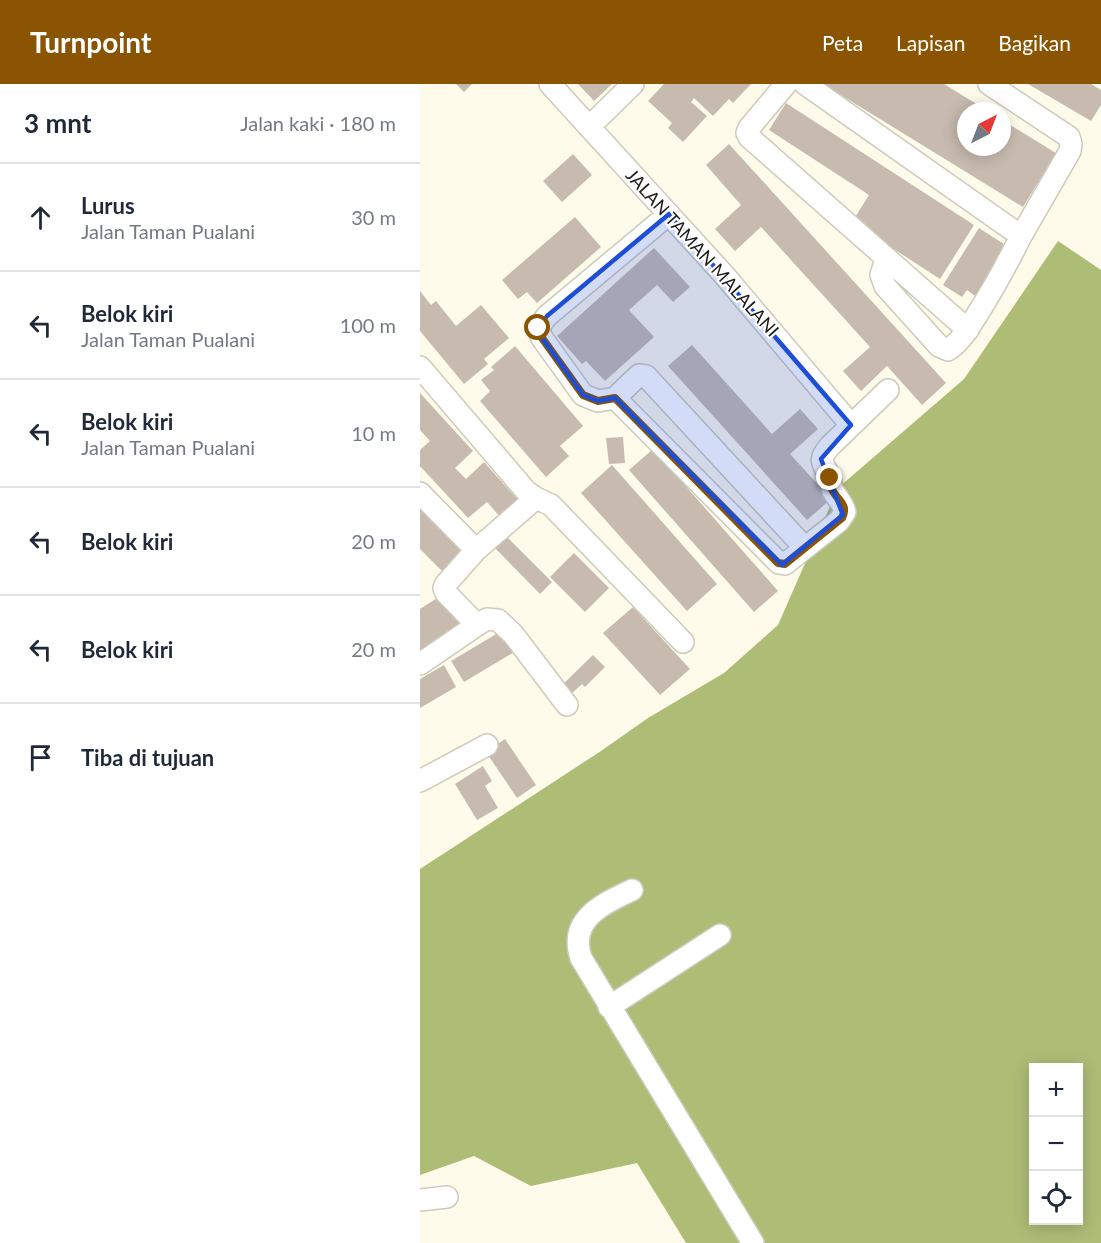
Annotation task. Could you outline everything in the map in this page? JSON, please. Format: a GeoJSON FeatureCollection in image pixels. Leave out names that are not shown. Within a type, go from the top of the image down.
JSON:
{"type":"FeatureCollection","features":[{"type":"Feature","properties":{"kind":"street","name":"JALAN TAMAN MALALANI"},"geometry":{"type":"LineString","coordinates":[[550,84],[725,276],[851,425]]}},
{"type":"Feature","properties":{"kind":"street"},"geometry":{"type":"LineString","coordinates":[[589,127],[633,84]]}},
{"type":"Feature","properties":{"kind":"street"},"geometry":{"type":"LineString","coordinates":[[786,84],[749,128],[747,133],[749,137],[968,330]]}},
{"type":"Feature","properties":{"kind":"street"},"geometry":{"type":"LineString","coordinates":[[806,84],[1021,236]]}},
{"type":"Feature","properties":{"kind":"street"},"geometry":{"type":"LineString","coordinates":[[886,259],[881,275],[885,286],[939,346],[948,350],[968,330],[1070,151],[1069,137],[990,84]]}},
{"type":"Feature","properties":{"kind":"street"},"geometry":{"type":"LineString","coordinates":[[669,214],[547,316],[538,328],[542,338],[583,395],[598,401],[615,398],[639,375],[646,376],[805,548]]}},
{"type":"Feature","properties":{"kind":"street"},"geometry":{"type":"LineString","coordinates":[[423,377],[526,491],[551,505],[683,642]]}},
{"type":"Feature","properties":{"kind":"street"},"geometry":{"type":"LineString","coordinates":[[615,398],[778,563],[785,564],[839,521],[845,512],[832,489],[830,478],[821,459],[830,446],[888,390]]}},
{"type":"Feature","properties":{"kind":"street"},"geometry":{"type":"LineString","coordinates":[[420,493],[476,550]]}},
{"type":"Feature","properties":{"kind":"street"},"geometry":{"type":"LineString","coordinates":[[477,625],[446,592],[445,585],[476,550],[536,498]]}},
{"type":"Feature","properties":{"kind":"street"},"geometry":{"type":"LineString","coordinates":[[420,664],[477,625],[488,619],[498,620],[513,634],[567,705]]}},
{"type":"Feature","properties":{"kind":"street"},"geometry":{"type":"LineString","coordinates":[[420,781],[487,745]]}},
{"type":"Feature","properties":{"kind":"street"},"geometry":{"type":"LineString","coordinates":[[632,890],[605,903],[586,918],[577,940],[581,958],[753,1243]]}},
{"type":"Feature","properties":{"kind":"street"},"geometry":{"type":"LineString","coordinates":[[609,1007],[720,935]]}},
{"type":"Feature","properties":{"kind":"street"},"geometry":{"type":"LineString","coordinates":[[420,1200],[447,1197]]}},
{"type":"Feature","properties":{"kind":"highlighted area"},"geometry":{"type":"Polygon","coordinates":[[[669,214],[851,425],[821,459],[843,515],[782,565],[615,398],[598,401],[583,395],[542,338],[538,328],[547,316],[669,214]]]}},
{"type":"Feature","properties":{"kind":"green space"},"geometry":{"type":"Polygon","coordinates":[[[1058,241],[1101,270],[1101,1243],[686,1243],[637,1163],[531,1186],[474,1156],[420,1175],[420,869],[648,718],[724,673],[778,625],[838,488],[964,379],[1058,241]]]}},
{"type":"Feature","properties":{"kind":"building"},"geometry":{"type":"Polygon","coordinates":[[[456,84],[472,84],[464,92],[456,84]]]}},
{"type":"Feature","properties":{"kind":"building"},"geometry":{"type":"Polygon","coordinates":[[[578,84],[612,84],[594,101],[578,84]]]}},
{"type":"Feature","properties":{"kind":"building"},"geometry":{"type":"Polygon","coordinates":[[[664,84],[751,84],[733,103],[729,99],[713,116],[694,98],[691,102],[707,116],[683,142],[668,128],[672,123],[648,101],[664,84]]]}},
{"type":"Feature","properties":{"kind":"building"},"geometry":{"type":"Polygon","coordinates":[[[823,84],[944,84],[973,102],[957,102],[957,156],[1011,156],[1011,126],[1056,153],[1023,207],[823,84]]]}},
{"type":"Feature","properties":{"kind":"building"},"geometry":{"type":"Polygon","coordinates":[[[1028,84],[1091,84],[1101,90],[1101,105],[1091,121],[1028,84]]]}},
{"type":"Feature","properties":{"kind":"building"},"geometry":{"type":"Polygon","coordinates":[[[786,103],[974,225],[940,279],[852,222],[869,195],[769,130],[786,103]]]}},
{"type":"Feature","properties":{"kind":"building"},"geometry":{"type":"Polygon","coordinates":[[[729,144],[946,383],[922,405],[887,366],[861,391],[843,371],[870,347],[761,227],[735,251],[715,229],[741,205],[706,165],[729,144]]]}},
{"type":"Feature","properties":{"kind":"building"},"geometry":{"type":"Polygon","coordinates":[[[573,154],[592,175],[562,202],[543,181],[573,154]]]}},
{"type":"Feature","properties":{"kind":"building"},"geometry":{"type":"Polygon","coordinates":[[[575,217],[601,247],[537,303],[527,292],[518,299],[502,280],[575,217]]]}},
{"type":"Feature","properties":{"kind":"building"},"geometry":{"type":"Polygon","coordinates":[[[979,228],[1007,246],[975,296],[967,290],[962,297],[943,285],[979,228]]]}},
{"type":"Feature","properties":{"kind":"building"},"geometry":{"type":"Polygon","coordinates":[[[654,248],[690,287],[673,302],[657,285],[629,310],[654,337],[605,381],[586,361],[582,364],[557,336],[654,248]]]}},
{"type":"Feature","properties":{"kind":"building"},"geometry":{"type":"Polygon","coordinates":[[[420,291],[431,305],[436,301],[456,326],[481,305],[509,338],[484,359],[488,364],[464,384],[420,331],[420,291]]]}},
{"type":"Feature","properties":{"kind":"building"},"geometry":{"type":"Polygon","coordinates":[[[692,345],[772,434],[800,409],[818,429],[790,454],[831,499],[807,520],[668,366],[692,345]]]}},
{"type":"Feature","properties":{"kind":"building"},"geometry":{"type":"Polygon","coordinates":[[[515,346],[583,426],[560,446],[569,456],[546,477],[480,401],[490,391],[481,380],[494,370],[491,367],[515,346]]]}},
{"type":"Feature","properties":{"kind":"building"},"geometry":{"type":"Polygon","coordinates":[[[420,393],[473,451],[455,468],[466,479],[484,462],[520,502],[502,519],[487,502],[468,518],[420,466],[420,450],[430,441],[420,430],[420,393]]]}},
{"type":"Feature","properties":{"kind":"building"},"geometry":{"type":"Polygon","coordinates":[[[623,437],[625,463],[609,464],[606,438],[623,437]]]}},
{"type":"Feature","properties":{"kind":"building"},"geometry":{"type":"Polygon","coordinates":[[[653,449],[778,591],[754,612],[629,470],[653,449]]]}},
{"type":"Feature","properties":{"kind":"building"},"geometry":{"type":"Polygon","coordinates":[[[612,465],[717,584],[687,611],[581,493],[612,465]]]}},
{"type":"Feature","properties":{"kind":"building"},"geometry":{"type":"Polygon","coordinates":[[[420,503],[465,548],[442,571],[420,549],[420,503]]]}},
{"type":"Feature","properties":{"kind":"building"},"geometry":{"type":"Polygon","coordinates":[[[505,535],[552,582],[540,594],[493,546],[505,535]]]}},
{"type":"Feature","properties":{"kind":"building"},"geometry":{"type":"Polygon","coordinates":[[[574,553],[609,588],[585,612],[550,577],[574,553]]]}},
{"type":"Feature","properties":{"kind":"building"},"geometry":{"type":"Polygon","coordinates":[[[442,595],[462,626],[420,653],[420,609],[442,595]]]}},
{"type":"Feature","properties":{"kind":"building"},"geometry":{"type":"Polygon","coordinates":[[[633,607],[690,669],[660,695],[603,633],[633,607]]]}},
{"type":"Feature","properties":{"kind":"building"},"geometry":{"type":"Polygon","coordinates":[[[503,630],[516,651],[464,682],[451,661],[503,630]]]}},
{"type":"Feature","properties":{"kind":"building"},"geometry":{"type":"Polygon","coordinates":[[[593,655],[605,667],[585,687],[582,684],[571,694],[562,685],[593,655]]]}},
{"type":"Feature","properties":{"kind":"building"},"geometry":{"type":"Polygon","coordinates":[[[444,665],[456,687],[420,708],[420,679],[444,665]]]}},
{"type":"Feature","properties":{"kind":"building"},"geometry":{"type":"Polygon","coordinates":[[[505,739],[536,785],[517,798],[486,752],[505,739]]]}},
{"type":"Feature","properties":{"kind":"building"},"geometry":{"type":"Polygon","coordinates":[[[483,766],[492,781],[485,786],[498,808],[477,820],[455,784],[483,766]]]}},
{"type":"Feature","properties":{"kind":"route"},"geometry":{"type":"LineString","coordinates":[[538,328],[542,338],[583,395],[598,401],[615,398],[778,563],[785,564],[842,518],[845,512],[844,507],[832,489],[830,478]]}}]}
